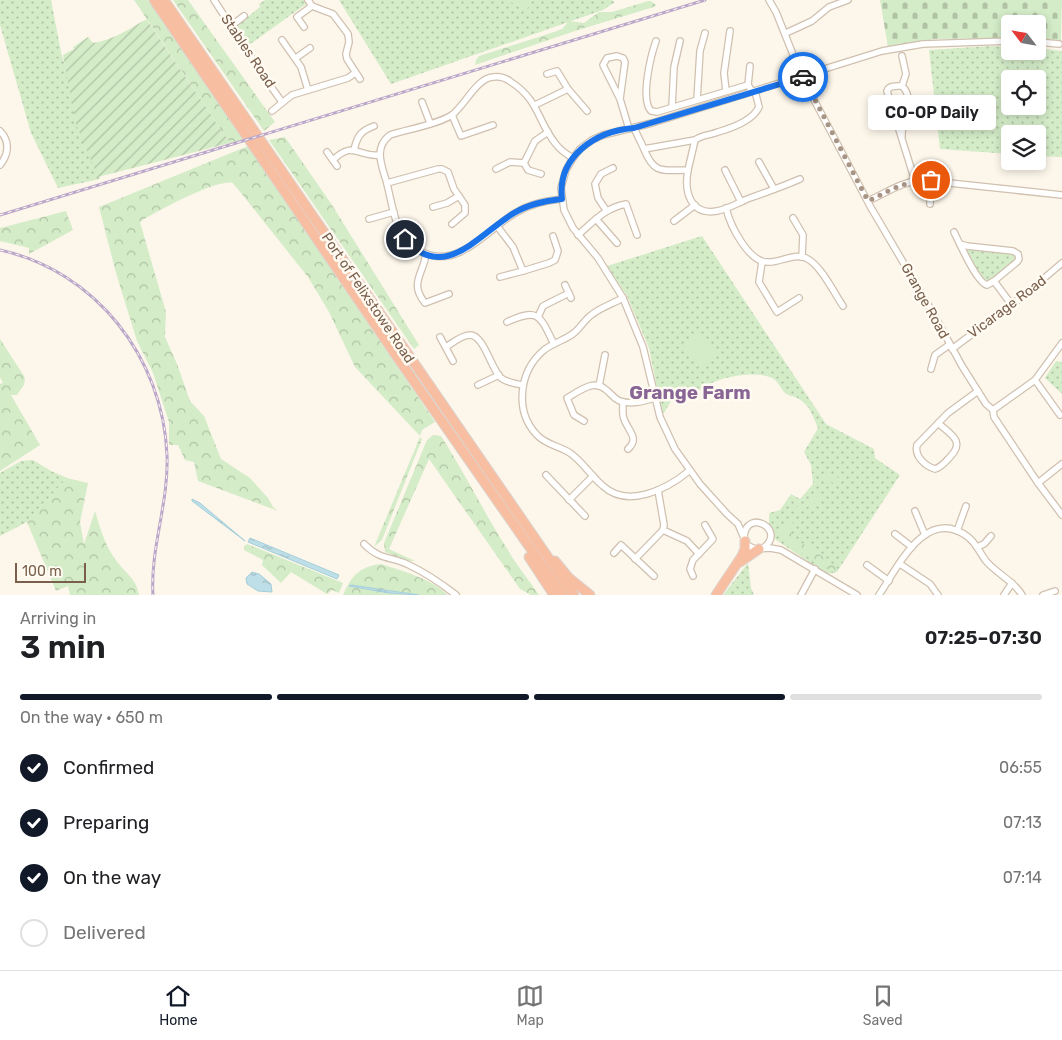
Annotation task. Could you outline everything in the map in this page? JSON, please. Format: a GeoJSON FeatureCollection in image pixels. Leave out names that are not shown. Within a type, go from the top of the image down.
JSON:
{"type":"FeatureCollection","features":[{"type":"Feature","properties":{"kind":"highway","name":"Port of Felixstowe Road"},"geometry":{"type":"LineString","coordinates":[[154,0],[499,505],[563,595]]}},
{"type":"Feature","properties":{"kind":"highway","name":"Port of Felixstowe Road"},"geometry":{"type":"LineString","coordinates":[[164,0],[574,595]]}},
{"type":"Feature","properties":{"kind":"highway"},"geometry":{"type":"LineString","coordinates":[[499,505],[513,532],[554,595]]}},
{"type":"Feature","properties":{"kind":"highway"},"geometry":{"type":"LineString","coordinates":[[533,537],[569,578],[590,595]]}},
{"type":"Feature","properties":{"kind":"highway"},"geometry":{"type":"LineString","coordinates":[[716,595],[744,553],[744,539]]}},
{"type":"Feature","properties":{"kind":"highway"},"geometry":{"type":"LineString","coordinates":[[738,564],[761,549]]}},
{"type":"Feature","properties":{"kind":"street","name":"Stables Road"},"geometry":{"type":"LineString","coordinates":[[214,0],[231,26],[236,38],[246,48],[282,102]]}},
{"type":"Feature","properties":{"kind":"street"},"geometry":{"type":"LineString","coordinates":[[308,0],[312,6],[334,14],[348,34],[349,42],[346,59],[360,79]]}},
{"type":"Feature","properties":{"kind":"street","name":"Grange Road"},"geometry":{"type":"LineString","coordinates":[[769,0],[786,33],[802,77],[868,201],[951,347],[986,404],[993,410],[994,417],[1062,515]]}},
{"type":"Feature","properties":{"kind":"street"},"geometry":{"type":"LineString","coordinates":[[786,33],[812,21],[832,6],[848,0]]}},
{"type":"Feature","properties":{"kind":"street"},"geometry":{"type":"LineString","coordinates":[[304,27],[297,17],[312,6]]}},
{"type":"Feature","properties":{"kind":"street"},"geometry":{"type":"LineString","coordinates":[[231,26],[244,16]]}},
{"type":"Feature","properties":{"kind":"street"},"geometry":{"type":"LineString","coordinates":[[726,91],[724,68],[730,31]]}},
{"type":"Feature","properties":{"kind":"street"},"geometry":{"type":"LineString","coordinates":[[697,100],[700,51],[705,33]]}},
{"type":"Feature","properties":{"kind":"street"},"geometry":{"type":"LineString","coordinates":[[282,40],[301,67],[308,90]]}},
{"type":"Feature","properties":{"kind":"street"},"geometry":{"type":"LineString","coordinates":[[656,41],[649,67],[647,101],[648,107],[656,112],[660,120]]}},
{"type":"Feature","properties":{"kind":"street"},"geometry":{"type":"LineString","coordinates":[[672,107],[674,68],[680,41]]}},
{"type":"Feature","properties":{"kind":"street"},"geometry":{"type":"LineString","coordinates":[[857,595],[781,550],[750,548],[738,524],[689,471],[665,430],[643,347],[623,298],[598,258],[568,220],[562,199],[563,179],[573,158],[580,149],[592,140],[608,133],[660,120],[882,51],[923,44],[1001,41]]}},
{"type":"Feature","properties":{"kind":"street"},"geometry":{"type":"LineString","coordinates":[[1046,43],[1060,44]]}},
{"type":"Feature","properties":{"kind":"street"},"geometry":{"type":"LineString","coordinates":[[296,58],[310,48]]}},
{"type":"Feature","properties":{"kind":"street"},"geometry":{"type":"LineString","coordinates":[[620,99],[625,62],[621,57],[615,56],[605,60],[603,65],[620,99],[631,128],[648,158],[655,168],[663,170],[688,170]]}},
{"type":"Feature","properties":{"kind":"street"},"geometry":{"type":"LineString","coordinates":[[902,56],[906,71],[902,86]]}},
{"type":"Feature","properties":{"kind":"street"},"geometry":{"type":"LineString","coordinates":[[644,149],[695,140],[735,126],[756,112],[759,109],[759,104],[748,85],[750,66]]}},
{"type":"Feature","properties":{"kind":"street"},"geometry":{"type":"LineString","coordinates":[[547,74],[557,72],[568,89],[587,111]]}},
{"type":"Feature","properties":{"kind":"street"},"geometry":{"type":"LineString","coordinates":[[272,111],[292,95],[348,78],[355,73]]}},
{"type":"Feature","properties":{"kind":"street"},"geometry":{"type":"LineString","coordinates":[[562,199],[528,206],[510,216],[472,245],[456,254],[435,257],[414,248],[399,229],[380,155],[381,146],[388,136],[452,115],[482,81],[493,77],[503,77],[526,93],[536,105],[548,132],[559,148],[573,158]]}},
{"type":"Feature","properties":{"kind":"street"},"geometry":{"type":"LineString","coordinates":[[656,112],[748,85]]}},
{"type":"Feature","properties":{"kind":"street"},"geometry":{"type":"LineString","coordinates":[[902,86],[891,87],[887,91],[915,181]]}},
{"type":"Feature","properties":{"kind":"street"},"geometry":{"type":"LineString","coordinates":[[902,86],[907,91],[908,100],[902,126],[902,136]]}},
{"type":"Feature","properties":{"kind":"street"},"geometry":{"type":"LineString","coordinates":[[536,105],[568,89]]}},
{"type":"Feature","properties":{"kind":"street"},"geometry":{"type":"LineString","coordinates":[[422,102],[430,123]]}},
{"type":"Feature","properties":{"kind":"street"},"geometry":{"type":"LineString","coordinates":[[452,115],[461,136],[493,125]]}},
{"type":"Feature","properties":{"kind":"street"},"geometry":{"type":"LineString","coordinates":[[354,150],[360,132],[374,126]]}},
{"type":"Feature","properties":{"kind":"street"},"geometry":{"type":"LineString","coordinates":[[0,131],[6,139],[7,148],[5,158],[0,165]]}},
{"type":"Feature","properties":{"kind":"street"},"geometry":{"type":"LineString","coordinates":[[524,163],[534,141],[548,132]]}},
{"type":"Feature","properties":{"kind":"street"},"geometry":{"type":"LineString","coordinates":[[695,140],[688,170],[686,190],[688,197],[695,205],[709,211],[726,208],[800,180]]}},
{"type":"Feature","properties":{"kind":"street"},"geometry":{"type":"LineString","coordinates":[[333,160],[343,152],[354,150],[369,155],[380,155]]}},
{"type":"Feature","properties":{"kind":"street"},"geometry":{"type":"LineString","coordinates":[[328,152],[337,166]]}},
{"type":"Feature","properties":{"kind":"street"},"geometry":{"type":"LineString","coordinates":[[496,169],[510,162],[524,163]]}},
{"type":"Feature","properties":{"kind":"street"},"geometry":{"type":"LineString","coordinates":[[759,162],[774,189]]}},
{"type":"Feature","properties":{"kind":"street"},"geometry":{"type":"LineString","coordinates":[[524,163],[528,170],[542,174]]}},
{"type":"Feature","properties":{"kind":"street"},"geometry":{"type":"LineString","coordinates":[[606,210],[598,198],[595,184],[601,174],[613,168]]}},
{"type":"Feature","properties":{"kind":"street"},"geometry":{"type":"LineString","coordinates":[[387,183],[442,169],[449,174],[454,189],[465,205],[465,213],[452,224]]}},
{"type":"Feature","properties":{"kind":"street"},"geometry":{"type":"LineString","coordinates":[[725,170],[741,202]]}},
{"type":"Feature","properties":{"kind":"street"},"geometry":{"type":"LineString","coordinates":[[868,201],[892,188],[915,181],[931,180],[1062,195]]}},
{"type":"Feature","properties":{"kind":"street"},"geometry":{"type":"LineString","coordinates":[[930,204],[931,180]]}},
{"type":"Feature","properties":{"kind":"street"},"geometry":{"type":"LineString","coordinates":[[433,207],[448,203],[459,196]]}},
{"type":"Feature","properties":{"kind":"street"},"geometry":{"type":"LineString","coordinates":[[578,235],[606,210],[626,204],[637,235]]}},
{"type":"Feature","properties":{"kind":"street"},"geometry":{"type":"LineString","coordinates":[[674,221],[695,205]]}},
{"type":"Feature","properties":{"kind":"street"},"geometry":{"type":"LineString","coordinates":[[726,208],[731,225],[751,255],[762,262],[802,257],[816,266],[843,306]]}},
{"type":"Feature","properties":{"kind":"street"},"geometry":{"type":"LineString","coordinates":[[369,219],[394,212]]}},
{"type":"Feature","properties":{"kind":"street"},"geometry":{"type":"LineString","coordinates":[[792,218],[803,234],[802,257]]}},
{"type":"Feature","properties":{"kind":"street"},"geometry":{"type":"LineString","coordinates":[[596,220],[617,243]]}},
{"type":"Feature","properties":{"kind":"street"},"geometry":{"type":"LineString","coordinates":[[497,226],[513,248],[523,271]]}},
{"type":"Feature","properties":{"kind":"street"},"geometry":{"type":"LineString","coordinates":[[954,232],[965,255],[983,284],[987,285],[994,281],[1019,259],[1018,254],[1013,251],[960,244]]}},
{"type":"Feature","properties":{"kind":"street"},"geometry":{"type":"LineString","coordinates":[[500,277],[555,260],[558,251],[554,236]]}},
{"type":"Feature","properties":{"kind":"street"},"geometry":{"type":"LineString","coordinates":[[426,254],[416,284],[419,296],[425,303],[449,294]]}},
{"type":"Feature","properties":{"kind":"street"},"geometry":{"type":"LineString","coordinates":[[762,262],[759,282],[777,312],[799,298]]}},
{"type":"Feature","properties":{"kind":"street","name":"Vicarage Road"},"geometry":{"type":"LineString","coordinates":[[931,369],[935,355],[951,347],[1011,304],[1062,263]]}},
{"type":"Feature","properties":{"kind":"street"},"geometry":{"type":"LineString","coordinates":[[994,281],[1011,304]]}},
{"type":"Feature","properties":{"kind":"street"},"geometry":{"type":"LineString","coordinates":[[538,317],[544,306],[570,295],[565,285]]}},
{"type":"Feature","properties":{"kind":"street"},"geometry":{"type":"LineString","coordinates":[[623,298],[591,315],[573,333],[546,349],[534,361],[528,370],[523,385],[522,397],[528,423],[536,434],[548,444],[574,456],[605,488],[620,495],[629,496],[670,486],[689,471]]}},
{"type":"Feature","properties":{"kind":"street"},"geometry":{"type":"LineString","coordinates":[[507,322],[525,314],[538,317],[543,322],[554,344]]}},
{"type":"Feature","properties":{"kind":"street"},"geometry":{"type":"LineString","coordinates":[[446,348],[464,336],[476,336],[498,375],[510,382],[523,385]]}},
{"type":"Feature","properties":{"kind":"street"},"geometry":{"type":"LineString","coordinates":[[440,337],[453,361]]}},
{"type":"Feature","properties":{"kind":"street"},"geometry":{"type":"LineString","coordinates":[[993,410],[1035,380],[1062,343]]}},
{"type":"Feature","properties":{"kind":"street"},"geometry":{"type":"LineString","coordinates":[[598,386],[605,355]]}},
{"type":"Feature","properties":{"kind":"street"},"geometry":{"type":"LineString","coordinates":[[478,385],[498,375]]}},
{"type":"Feature","properties":{"kind":"street"},"geometry":{"type":"LineString","coordinates":[[1035,380],[1060,415]]}},
{"type":"Feature","properties":{"kind":"street"},"geometry":{"type":"LineString","coordinates":[[584,421],[574,414],[567,398],[590,386],[598,386],[605,389],[614,398],[623,402],[634,403],[655,398]]}},
{"type":"Feature","properties":{"kind":"street"},"geometry":{"type":"LineString","coordinates":[[938,423],[956,440],[958,446],[956,451],[942,466],[935,469],[931,468],[920,458],[916,450],[918,444],[938,423],[953,408],[978,391]]}},
{"type":"Feature","properties":{"kind":"street"},"geometry":{"type":"LineString","coordinates":[[623,402],[623,418],[634,437],[633,444],[628,449]]}},
{"type":"Feature","properties":{"kind":"street"},"geometry":{"type":"LineString","coordinates":[[1038,483],[1062,464]]}},
{"type":"Feature","properties":{"kind":"street"},"geometry":{"type":"LineString","coordinates":[[546,476],[585,516]]}},
{"type":"Feature","properties":{"kind":"street"},"geometry":{"type":"LineString","coordinates":[[569,500],[593,476]]}},
{"type":"Feature","properties":{"kind":"street"},"geometry":{"type":"LineString","coordinates":[[635,559],[663,530],[664,525],[658,490]]}},
{"type":"Feature","properties":{"kind":"street"},"geometry":{"type":"LineString","coordinates":[[957,531],[966,506]]}},
{"type":"Feature","properties":{"kind":"street"},"geometry":{"type":"LineString","coordinates":[[915,511],[924,534]]}},
{"type":"Feature","properties":{"kind":"street"},"geometry":{"type":"LineString","coordinates":[[738,524],[764,524],[769,528],[781,550]]}},
{"type":"Feature","properties":{"kind":"street"},"geometry":{"type":"LineString","coordinates":[[744,539],[744,532],[749,525]]}},
{"type":"Feature","properties":{"kind":"street"},"geometry":{"type":"LineString","coordinates":[[693,576],[690,565],[713,539],[705,526]]}},
{"type":"Feature","properties":{"kind":"street"},"geometry":{"type":"LineString","coordinates":[[663,530],[687,541],[699,554]]}},
{"type":"Feature","properties":{"kind":"street"},"geometry":{"type":"LineString","coordinates":[[880,595],[918,539],[924,534],[935,530],[957,531],[969,538],[990,565],[1012,583],[1022,595]]}},
{"type":"Feature","properties":{"kind":"street"},"geometry":{"type":"LineString","coordinates":[[761,549],[770,540],[771,533]]}},
{"type":"Feature","properties":{"kind":"street"},"geometry":{"type":"LineString","coordinates":[[895,534],[912,547]]}},
{"type":"Feature","properties":{"kind":"street"},"geometry":{"type":"LineString","coordinates":[[977,547],[984,544],[991,536]]}},
{"type":"Feature","properties":{"kind":"street"},"geometry":{"type":"LineString","coordinates":[[364,544],[376,555],[408,565],[443,585],[456,595]]}},
{"type":"Feature","properties":{"kind":"street"},"geometry":{"type":"LineString","coordinates":[[614,553],[621,545],[654,576]]}},
{"type":"Feature","properties":{"kind":"street"},"geometry":{"type":"LineString","coordinates":[[900,564],[930,584],[938,595]]}},
{"type":"Feature","properties":{"kind":"street"},"geometry":{"type":"LineString","coordinates":[[867,565],[889,581]]}},
{"type":"Feature","properties":{"kind":"street"},"geometry":{"type":"LineString","coordinates":[[801,595],[815,569]]}},
{"type":"Feature","properties":{"kind":"street"},"geometry":{"type":"LineString","coordinates":[[1004,595],[1012,583]]}},
{"type":"Feature","properties":{"kind":"street"},"geometry":{"type":"LineString","coordinates":[[1043,595],[1054,591]]}},
{"type":"Feature","properties":{"kind":"green space"},"geometry":{"type":"Polygon","coordinates":[[[0,0],[51,0],[61,52],[100,179],[58,188],[31,133],[0,25],[0,0]]]}},
{"type":"Feature","properties":{"kind":"green space"},"geometry":{"type":"Polygon","coordinates":[[[134,0],[148,0],[244,140],[230,143],[134,0]]]}},
{"type":"Feature","properties":{"kind":"green space"},"geometry":{"type":"Polygon","coordinates":[[[173,0],[188,0],[275,122],[264,131],[173,0]]]}},
{"type":"Feature","properties":{"kind":"green space"},"geometry":{"type":"Polygon","coordinates":[[[265,0],[304,0],[306,4],[249,45],[239,36],[235,27],[260,7],[259,4],[265,0]]]}},
{"type":"Feature","properties":{"kind":"green space"},"geometry":{"type":"Polygon","coordinates":[[[339,0],[509,0],[525,11],[533,0],[612,0],[615,2],[603,10],[391,84],[339,0]]]}},
{"type":"Feature","properties":{"kind":"green space"},"geometry":{"type":"Polygon","coordinates":[[[509,0],[533,0],[525,12],[509,0]]]}},
{"type":"Feature","properties":{"kind":"green space"},"geometry":{"type":"Polygon","coordinates":[[[880,0],[1062,0],[1061,41],[1046,40],[1046,15],[1001,15],[1001,38],[935,39],[888,47],[880,0]]]}},
{"type":"Feature","properties":{"kind":"green space"},"geometry":{"type":"Polygon","coordinates":[[[648,1],[657,6],[575,31],[475,65],[479,56],[557,31],[562,29],[569,21],[584,23],[599,12],[612,12],[648,1]]]}},
{"type":"Feature","properties":{"kind":"green space"},"geometry":{"type":"Polygon","coordinates":[[[147,20],[230,143],[98,177],[76,124],[63,55],[74,49],[73,47],[88,37],[93,43],[107,40],[147,20]]]}},
{"type":"Feature","properties":{"kind":"green space"},"geometry":{"type":"Polygon","coordinates":[[[1001,47],[1001,60],[1046,60],[1046,49],[1062,51],[1062,157],[1046,156],[1046,125],[1001,125],[1001,153],[940,149],[929,50],[1001,47]]]}},
{"type":"Feature","properties":{"kind":"green space"},"geometry":{"type":"Polygon","coordinates":[[[285,137],[332,205],[419,345],[414,349],[269,140],[285,137]]]}},
{"type":"Feature","properties":{"kind":"green space"},"geometry":{"type":"Polygon","coordinates":[[[248,146],[435,422],[422,430],[420,436],[355,367],[329,312],[308,277],[233,183],[226,183],[201,191],[158,211],[140,222],[166,312],[165,337],[190,401],[204,416],[221,459],[250,478],[278,511],[198,481],[194,462],[185,460],[178,445],[169,445],[169,422],[153,373],[137,341],[116,273],[99,207],[248,146]]]}},
{"type":"Feature","properties":{"kind":"green space"},"geometry":{"type":"Polygon","coordinates":[[[66,211],[73,230],[29,254],[29,248],[0,241],[0,228],[66,211]]]}},
{"type":"Feature","properties":{"kind":"green space"},"geometry":{"type":"Polygon","coordinates":[[[702,236],[826,424],[874,449],[875,458],[900,475],[837,572],[827,574],[776,540],[769,525],[769,513],[780,510],[791,494],[800,499],[813,484],[811,465],[804,452],[818,428],[811,412],[803,402],[786,394],[772,378],[746,375],[725,378],[707,385],[701,390],[691,387],[675,397],[665,412],[662,413],[649,348],[627,296],[607,266],[702,236]]]}},
{"type":"Feature","properties":{"kind":"green space"},"geometry":{"type":"Polygon","coordinates":[[[968,248],[1013,252],[1018,259],[989,283],[984,283],[966,252],[968,248]]]}},
{"type":"Feature","properties":{"kind":"green space"},"geometry":{"type":"Polygon","coordinates":[[[697,333],[717,353],[703,367],[683,346],[697,333]]]}},
{"type":"Feature","properties":{"kind":"green space"},"geometry":{"type":"Polygon","coordinates":[[[0,339],[25,379],[17,395],[11,395],[40,445],[0,471],[0,384],[3,383],[0,377],[0,339]]]}},
{"type":"Feature","properties":{"kind":"green space"},"geometry":{"type":"Polygon","coordinates":[[[1056,361],[1062,362],[1062,394],[1045,378],[1056,361]]]}},
{"type":"Feature","properties":{"kind":"green space"},"geometry":{"type":"Polygon","coordinates":[[[433,435],[441,436],[515,562],[539,595],[531,595],[520,589],[429,459],[389,549],[415,561],[408,561],[385,552],[384,543],[427,440],[433,435]]]}},
{"type":"Feature","properties":{"kind":"green space"},"geometry":{"type":"Polygon","coordinates":[[[420,437],[422,439],[382,540],[374,547],[420,437]]]}},
{"type":"Feature","properties":{"kind":"green space"},"geometry":{"type":"Polygon","coordinates":[[[33,460],[67,478],[27,522],[0,536],[0,473],[21,461],[33,460]]]}},
{"type":"Feature","properties":{"kind":"green space"},"geometry":{"type":"Polygon","coordinates":[[[826,471],[839,478],[835,484],[823,477],[826,471]]]}},
{"type":"Feature","properties":{"kind":"green space"},"geometry":{"type":"Polygon","coordinates":[[[67,478],[88,483],[80,522],[84,544],[95,511],[111,554],[136,584],[139,595],[70,595],[68,586],[56,591],[27,522],[67,478]]]}},
{"type":"Feature","properties":{"kind":"green space"},"geometry":{"type":"Polygon","coordinates":[[[822,494],[824,498],[795,513],[793,509],[822,494]]]}},
{"type":"Feature","properties":{"kind":"green space"},"geometry":{"type":"Polygon","coordinates":[[[790,519],[793,521],[791,537],[815,551],[837,568],[835,573],[790,546],[779,533],[790,519]]]}},
{"type":"Feature","properties":{"kind":"green space"},"geometry":{"type":"Polygon","coordinates":[[[247,544],[343,583],[339,593],[332,590],[327,594],[291,572],[281,583],[262,565],[263,560],[244,550],[244,546],[247,544]]]}},
{"type":"Feature","properties":{"kind":"green space"},"geometry":{"type":"Polygon","coordinates":[[[748,563],[751,588],[754,595],[723,595],[748,563]]]}},
{"type":"Feature","properties":{"kind":"green space"},"geometry":{"type":"Polygon","coordinates":[[[381,564],[425,580],[448,595],[419,595],[351,585],[349,586],[410,595],[343,595],[357,573],[367,567],[381,564]]]}},
{"type":"Feature","properties":{"kind":"water"},"geometry":{"type":"Polygon","coordinates":[[[192,499],[200,503],[245,541],[192,501],[192,499]]]}},
{"type":"Feature","properties":{"kind":"water"},"geometry":{"type":"Polygon","coordinates":[[[250,538],[339,575],[337,579],[248,542],[250,538]]]}},
{"type":"Feature","properties":{"kind":"water"},"geometry":{"type":"Polygon","coordinates":[[[252,572],[259,574],[271,584],[272,592],[258,591],[247,584],[246,578],[252,572]]]}},
{"type":"Feature","properties":{"kind":"water"},"geometry":{"type":"Polygon","coordinates":[[[349,586],[419,595],[389,593],[349,586]]]}},
{"type":"Feature","properties":{"kind":"railway"},"geometry":{"type":"LineString","coordinates":[[0,215],[705,0]]}},
{"type":"Feature","properties":{"kind":"railway"},"geometry":{"type":"LineString","coordinates":[[0,250],[35,261],[66,277],[94,299],[118,324],[138,353],[153,385],[163,419],[167,455],[165,491],[154,560],[153,595]]}},
{"type":"Feature","properties":{"kind":"way so far"},"geometry":{"type":"LineString","coordinates":[[803,77],[868,201],[906,183],[931,180]]}},
{"type":"Feature","properties":{"kind":"place","name":"CO-OP Daily"},"geometry":{"type":"Point","coordinates":[931,180]}},
{"type":"Feature","properties":{"kind":"district","name":"Grange Farm"},"geometry":{"type":"Point","coordinates":[690,392]}},
{"type":"Feature","properties":{"kind":"route"},"geometry":{"type":"LineString","coordinates":[[405,239],[414,248],[435,257],[456,254],[472,245],[521,209],[541,202],[562,199],[562,183],[570,162],[580,149],[592,140],[608,133],[652,123],[803,77]]}}]}
